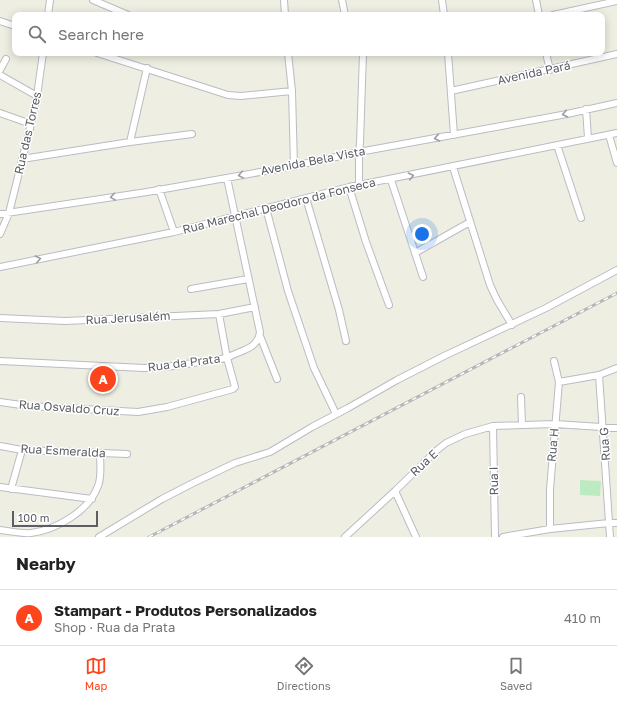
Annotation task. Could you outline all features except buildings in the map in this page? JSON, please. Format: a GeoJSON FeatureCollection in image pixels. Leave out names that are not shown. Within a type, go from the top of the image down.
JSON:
{"type":"FeatureCollection","features":[{"type":"Feature","properties":{"kind":"street"},"geometry":{"type":"LineString","coordinates":[[48,12],[50,0]]}},
{"type":"Feature","properties":{"kind":"street"},"geometry":{"type":"LineString","coordinates":[[93,0],[121,12]]}},
{"type":"Feature","properties":{"kind":"street"},"geometry":{"type":"LineString","coordinates":[[284,0],[285,12]]}},
{"type":"Feature","properties":{"kind":"street"},"geometry":{"type":"LineString","coordinates":[[342,0],[344,12]]}},
{"type":"Feature","properties":{"kind":"street"},"geometry":{"type":"LineString","coordinates":[[442,0],[444,12]]}},
{"type":"Feature","properties":{"kind":"street"},"geometry":{"type":"LineString","coordinates":[[536,0],[538,12]]}},
{"type":"Feature","properties":{"kind":"street"},"geometry":{"type":"LineString","coordinates":[[567,12],[617,1]]}},
{"type":"Feature","properties":{"kind":"street"},"geometry":{"type":"LineString","coordinates":[[0,21],[12,25]]}},
{"type":"Feature","properties":{"kind":"street","name":"Avenida Pará"},"geometry":{"type":"LineString","coordinates":[[451,90],[550,70],[617,54]]}},
{"type":"Feature","properties":{"kind":"street","name":"Rua das Torres"},"geometry":{"type":"LineString","coordinates":[[0,234],[9,213],[31,124],[37,96],[43,56]]}},
{"type":"Feature","properties":{"kind":"street"},"geometry":{"type":"LineString","coordinates":[[108,56],[228,95],[241,96],[292,91]]}},
{"type":"Feature","properties":{"kind":"street"},"geometry":{"type":"LineString","coordinates":[[288,56],[292,91],[294,166]]}},
{"type":"Feature","properties":{"kind":"street"},"geometry":{"type":"LineString","coordinates":[[359,186],[363,56]]}},
{"type":"Feature","properties":{"kind":"street"},"geometry":{"type":"LineString","coordinates":[[448,56],[454,135]]}},
{"type":"Feature","properties":{"kind":"street"},"geometry":{"type":"LineString","coordinates":[[547,56],[550,70]]}},
{"type":"Feature","properties":{"kind":"street"},"geometry":{"type":"LineString","coordinates":[[0,70],[6,60]]}},
{"type":"Feature","properties":{"kind":"street"},"geometry":{"type":"LineString","coordinates":[[130,142],[147,68]]}},
{"type":"Feature","properties":{"kind":"street"},"geometry":{"type":"LineString","coordinates":[[0,75],[37,96]]}},
{"type":"Feature","properties":{"kind":"street","name":"Avenida Bela Vista"},"geometry":{"type":"LineString","coordinates":[[0,214],[159,190],[294,166],[359,152],[567,114],[617,103]]}},
{"type":"Feature","properties":{"kind":"street"},"geometry":{"type":"LineString","coordinates":[[586,109],[588,138]]}},
{"type":"Feature","properties":{"kind":"street"},"geometry":{"type":"LineString","coordinates":[[0,113],[31,124]]}},
{"type":"Feature","properties":{"kind":"street","name":"Rua Marechal Deodoro da Fonseca"},"geometry":{"type":"LineString","coordinates":[[0,267],[174,232],[349,187],[391,180],[617,133]]}},
{"type":"Feature","properties":{"kind":"street"},"geometry":{"type":"LineString","coordinates":[[22,159],[192,134]]}},
{"type":"Feature","properties":{"kind":"street"},"geometry":{"type":"LineString","coordinates":[[609,135],[617,163]]}},
{"type":"Feature","properties":{"kind":"street"},"geometry":{"type":"LineString","coordinates":[[557,145],[581,218]]}},
{"type":"Feature","properties":{"kind":"street"},"geometry":{"type":"LineString","coordinates":[[452,167],[490,285],[512,325]]}},
{"type":"Feature","properties":{"kind":"street"},"geometry":{"type":"LineString","coordinates":[[227,178],[260,334],[276,379]]}},
{"type":"Feature","properties":{"kind":"street"},"geometry":{"type":"LineString","coordinates":[[391,180],[423,277]]}},
{"type":"Feature","properties":{"kind":"street"},"geometry":{"type":"LineString","coordinates":[[349,187],[366,242],[389,305]]}},
{"type":"Feature","properties":{"kind":"street"},"geometry":{"type":"LineString","coordinates":[[159,190],[174,232]]}},
{"type":"Feature","properties":{"kind":"street"},"geometry":{"type":"LineString","coordinates":[[306,198],[346,341]]}},
{"type":"Feature","properties":{"kind":"street"},"geometry":{"type":"LineString","coordinates":[[266,208],[288,291],[314,368],[336,414]]}},
{"type":"Feature","properties":{"kind":"street"},"geometry":{"type":"LineString","coordinates":[[415,253],[470,222]]}},
{"type":"Feature","properties":{"kind":"street"},"geometry":{"type":"LineString","coordinates":[[99,537],[162,499],[193,483],[235,463],[270,452],[398,380],[444,356],[546,308],[617,270]]}},
{"type":"Feature","properties":{"kind":"street"},"geometry":{"type":"LineString","coordinates":[[191,289],[248,279]]}},
{"type":"Feature","properties":{"kind":"street","name":"Rua Jerusalém"},"geometry":{"type":"LineString","coordinates":[[0,318],[65,321],[219,314],[255,307]]}},
{"type":"Feature","properties":{"kind":"street"},"geometry":{"type":"LineString","coordinates":[[219,314],[227,358]]}},
{"type":"Feature","properties":{"kind":"street","name":"Rua da Prata"},"geometry":{"type":"LineString","coordinates":[[0,361],[144,368],[166,367],[227,358],[249,348],[260,334]]}},
{"type":"Feature","properties":{"kind":"street","name":"Rua Osvaldo Cruz"},"geometry":{"type":"LineString","coordinates":[[0,402],[28,406],[138,412],[167,407],[233,389],[234,386],[227,358]]}},
{"type":"Feature","properties":{"kind":"street","name":"Rua H"},"geometry":{"type":"LineString","coordinates":[[550,529],[550,489],[559,382],[554,361]]}},
{"type":"Feature","properties":{"kind":"street"},"geometry":{"type":"LineString","coordinates":[[559,382],[599,374],[617,368]]}},
{"type":"Feature","properties":{"kind":"street","name":"Rua G"},"geometry":{"type":"LineString","coordinates":[[599,374],[604,426],[610,537]]}},
{"type":"Feature","properties":{"kind":"street"},"geometry":{"type":"LineString","coordinates":[[521,397],[522,425]]}},
{"type":"Feature","properties":{"kind":"street","name":"Rua E"},"geometry":{"type":"LineString","coordinates":[[345,537],[395,491],[419,466],[446,443],[465,434],[493,426],[555,424],[617,428]]}},
{"type":"Feature","properties":{"kind":"street","name":"Rua I"},"geometry":{"type":"LineString","coordinates":[[493,426],[495,537]]}},
{"type":"Feature","properties":{"kind":"street","name":"Rua Esmeralda"},"geometry":{"type":"LineString","coordinates":[[0,446],[22,450],[127,454]]}},
{"type":"Feature","properties":{"kind":"street"},"geometry":{"type":"LineString","coordinates":[[11,489],[22,450]]}},
{"type":"Feature","properties":{"kind":"street"},"geometry":{"type":"LineString","coordinates":[[0,530],[28,533],[44,531],[78,512],[92,499],[99,485],[100,453]]}},
{"type":"Feature","properties":{"kind":"street"},"geometry":{"type":"LineString","coordinates":[[0,487],[92,499]]}},
{"type":"Feature","properties":{"kind":"street"},"geometry":{"type":"LineString","coordinates":[[395,491],[416,537]]}},
{"type":"Feature","properties":{"kind":"street"},"geometry":{"type":"LineString","coordinates":[[503,537],[550,529],[617,523]]}},
{"type":"Feature","properties":{"kind":"green space"},"geometry":{"type":"Polygon","coordinates":[[[580,480],[601,481],[600,496],[580,495],[580,480]]]}},
{"type":"Feature","properties":{"kind":"railway"},"geometry":{"type":"LineString","coordinates":[[149,537],[617,293]]}},
{"type":"Feature","properties":{"kind":"place","name":"Stampart - Produtos Personalizados"},"geometry":{"type":"Point","coordinates":[103,379]}}]}
